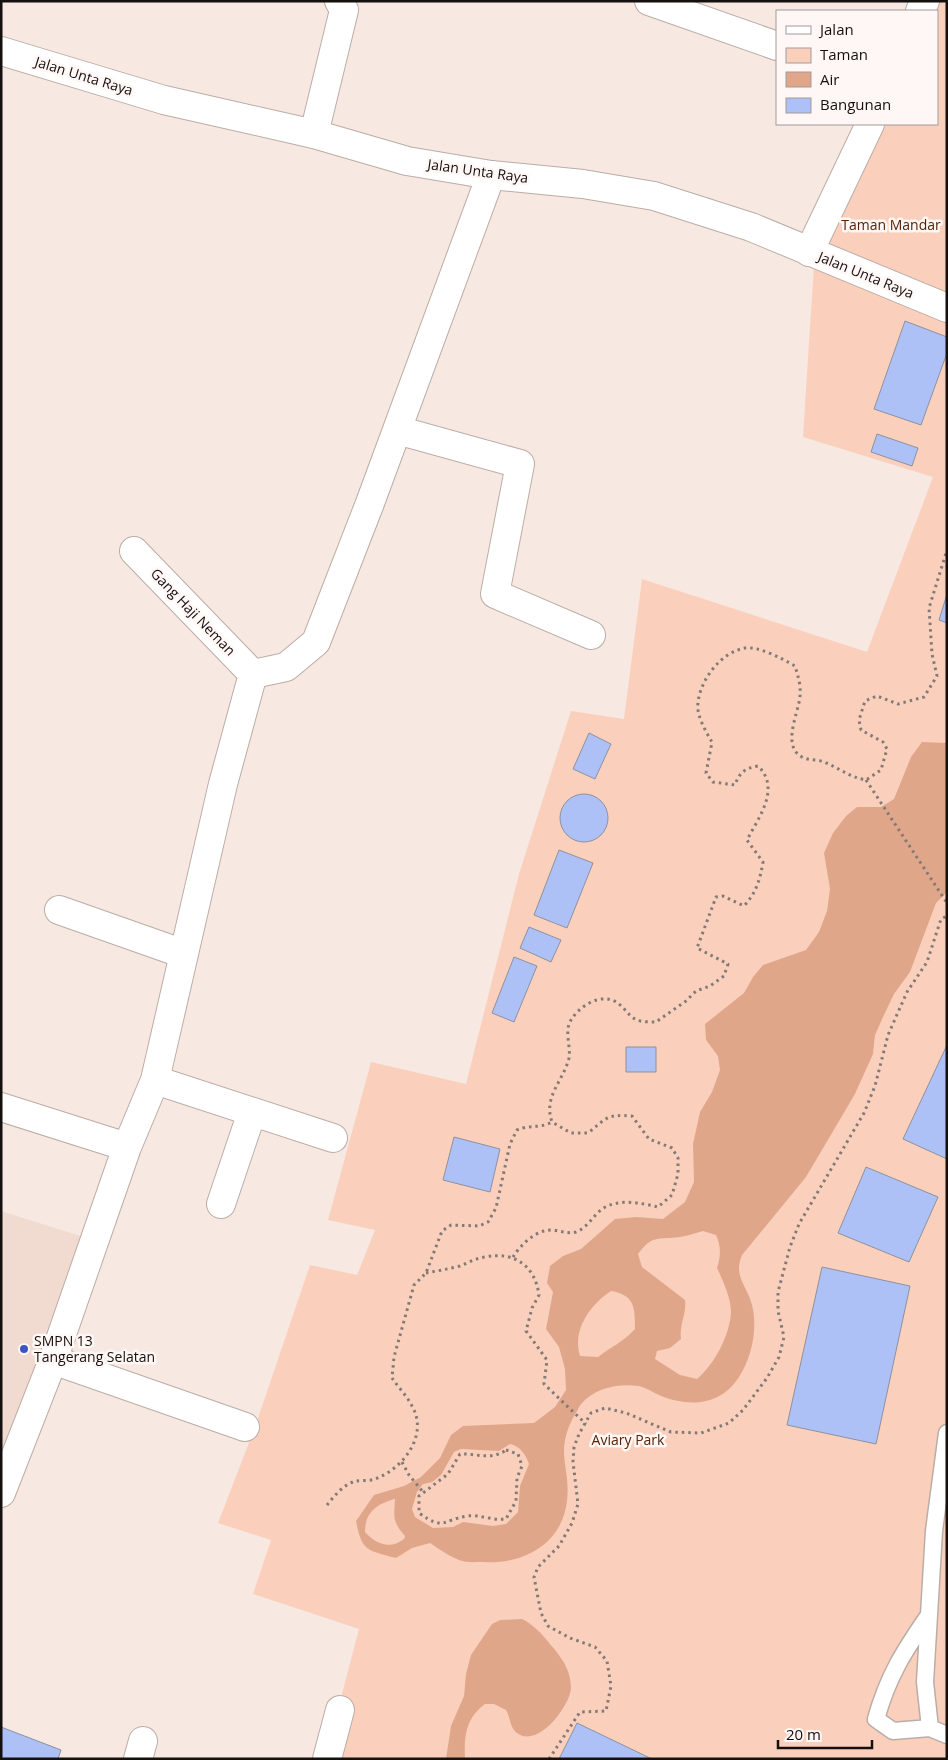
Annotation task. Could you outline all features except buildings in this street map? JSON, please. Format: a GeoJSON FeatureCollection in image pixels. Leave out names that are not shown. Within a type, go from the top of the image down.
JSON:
{"type":"FeatureCollection","features":[{"type":"Feature","properties":{"kind":"street"},"geometry":{"type":"LineString","coordinates":[[314,134],[344,10],[339,1]]}},
{"type":"Feature","properties":{"kind":"street"},"geometry":{"type":"LineString","coordinates":[[649,1],[776,46]]}},
{"type":"Feature","properties":{"kind":"street","name":"Jalan Unta Raya"},"geometry":{"type":"LineString","coordinates":[[1,52],[164,100],[314,134],[407,161],[491,174],[584,184],[654,196],[751,227],[947,308]]}},
{"type":"Feature","properties":{"kind":"street"},"geometry":{"type":"LineString","coordinates":[[809,252],[870,125]]}},
{"type":"Feature","properties":{"kind":"street"},"geometry":{"type":"LineString","coordinates":[[1,1493],[53,1360],[128,1147],[154,1080],[223,784],[253,674],[286,667],[316,642],[397,430],[491,174]]}},
{"type":"Feature","properties":{"kind":"street"},"geometry":{"type":"LineString","coordinates":[[397,430],[520,464],[495,594],[591,635]]}},
{"type":"Feature","properties":{"kind":"street","name":"Gang Haji Neman"},"geometry":{"type":"LineString","coordinates":[[134,551],[253,674]]}},
{"type":"Feature","properties":{"kind":"street"},"geometry":{"type":"LineString","coordinates":[[59,910],[184,954]]}},
{"type":"Feature","properties":{"kind":"street"},"geometry":{"type":"LineString","coordinates":[[154,1080],[333,1138]]}},
{"type":"Feature","properties":{"kind":"street"},"geometry":{"type":"LineString","coordinates":[[1,1107],[128,1147]]}},
{"type":"Feature","properties":{"kind":"street"},"geometry":{"type":"LineString","coordinates":[[221,1204],[252,1112]]}},
{"type":"Feature","properties":{"kind":"street"},"geometry":{"type":"LineString","coordinates":[[53,1360],[245,1427]]}},
{"type":"Feature","properties":{"kind":"street"},"geometry":{"type":"LineString","coordinates":[[327,1759],[340,1710]]}},
{"type":"Feature","properties":{"kind":"lane"},"geometry":{"type":"LineString","coordinates":[[930,1728],[925,1682],[934,1531],[947,1432]]}},
{"type":"Feature","properties":{"kind":"lane"},"geometry":{"type":"LineString","coordinates":[[929,1615],[904,1652],[885,1688],[876,1719],[893,1731],[930,1728],[947,1735]]}},
{"type":"Feature","properties":{"kind":"path"},"geometry":{"type":"LineString","coordinates":[[866,780],[881,770],[887,749],[883,742],[861,730],[859,720],[865,701],[877,696],[898,704],[924,697],[937,676],[932,654],[929,608],[947,550]]}},
{"type":"Feature","properties":{"kind":"path"},"geometry":{"type":"LineString","coordinates":[[513,1257],[522,1245],[542,1232],[551,1230],[571,1233],[579,1231],[603,1208],[637,1202],[658,1207],[672,1195],[678,1174],[678,1158],[672,1148],[649,1140],[632,1116],[617,1115],[604,1118],[588,1133],[571,1134],[552,1122],[548,1111],[551,1097],[565,1070],[569,1056],[568,1030],[571,1020],[592,1001],[604,999],[617,1003],[636,1020],[656,1022],[686,1001],[696,991],[710,986],[724,976],[728,964],[697,948],[716,898],[723,896],[744,906],[754,895],[763,862],[747,840],[763,810],[769,788],[766,774],[758,766],[749,767],[739,774],[735,785],[713,782],[706,773],[712,742],[704,729],[697,705],[703,683],[725,656],[746,648],[776,655],[795,666],[800,691],[792,737],[795,751],[801,757],[821,760],[844,774],[866,780],[947,903]]}},
{"type":"Feature","properties":{"kind":"path"},"geometry":{"type":"LineString","coordinates":[[549,1759],[580,1712],[606,1711],[611,1686],[607,1661],[595,1647],[548,1626],[541,1613],[534,1577],[538,1567],[559,1546],[572,1523],[578,1504],[573,1462],[574,1447],[592,1413],[605,1408],[626,1413],[671,1432],[701,1433],[729,1423],[743,1410],[768,1378],[779,1357],[784,1337],[778,1311],[778,1292],[790,1247],[800,1224],[864,1113],[875,1086],[888,1035],[907,992],[927,962],[941,919],[947,916]]}},
{"type":"Feature","properties":{"kind":"path"},"geometry":{"type":"LineString","coordinates":[[326,1504],[340,1490],[354,1482],[375,1479],[402,1462],[410,1452],[416,1438],[416,1416],[412,1406],[392,1378],[394,1357],[414,1285],[426,1273],[442,1231],[451,1225],[479,1226],[488,1222],[496,1208],[510,1144],[517,1130],[529,1125],[544,1126],[552,1122]]}},
{"type":"Feature","properties":{"kind":"path"},"geometry":{"type":"LineString","coordinates":[[426,1273],[485,1257],[513,1257],[534,1274],[539,1296],[532,1308],[526,1331],[547,1360],[544,1384],[586,1424]]}},
{"type":"Feature","properties":{"kind":"path"},"geometry":{"type":"LineString","coordinates":[[506,1450],[518,1454],[522,1461],[516,1488],[516,1501],[506,1519],[495,1521],[468,1515],[445,1524],[430,1521],[419,1513],[419,1496],[423,1492],[448,1474],[460,1454],[489,1457],[499,1455],[506,1450]]}},
{"type":"Feature","properties":{"kind":"path"},"geometry":{"type":"LineString","coordinates":[[402,1462],[409,1475],[423,1492]]}},
{"type":"Feature","properties":{"kind":"shaded area","name":"SMPN 13 Tangerang Selatan"},"geometry":{"type":"Polygon","coordinates":[[[1,1211],[93,1240],[1,1457],[1,1211]]]}},
{"type":"Feature","properties":{"kind":"green space","name":"Taman Mandar"},"geometry":{"type":"Polygon","coordinates":[[[934,1],[947,1],[947,301],[812,260],[877,125],[938,125],[938,10],[930,10],[934,1]]]}},
{"type":"Feature","properties":{"kind":"green space","name":"Aviary Park"},"geometry":{"type":"Polygon","coordinates":[[[814,265],[947,313],[947,1759],[325,1759],[359,1629],[253,1594],[271,1540],[218,1523],[255,1427],[310,1265],[357,1275],[375,1230],[328,1220],[371,1062],[466,1084],[519,874],[571,711],[624,719],[642,579],[867,652],[933,477],[803,437],[814,265]]]}},
{"type":"Feature","properties":{"kind":"water"},"geometry":{"type":"Polygon","coordinates":[[[922,742],[947,743],[947,892],[936,903],[910,972],[894,994],[884,1015],[875,1035],[873,1054],[855,1094],[806,1177],[742,1255],[739,1269],[752,1305],[754,1333],[747,1361],[739,1377],[722,1394],[702,1402],[670,1399],[646,1388],[631,1385],[615,1386],[600,1390],[587,1398],[574,1416],[565,1440],[564,1459],[568,1489],[564,1516],[557,1530],[548,1540],[538,1549],[525,1556],[497,1562],[470,1562],[455,1558],[430,1543],[412,1548],[396,1558],[367,1548],[361,1539],[356,1521],[374,1495],[404,1486],[421,1477],[440,1458],[451,1435],[463,1426],[534,1423],[555,1407],[566,1390],[565,1369],[559,1347],[546,1329],[553,1292],[547,1283],[550,1266],[563,1256],[581,1249],[615,1219],[636,1217],[663,1219],[685,1202],[694,1182],[693,1144],[700,1112],[712,1092],[720,1070],[718,1056],[706,1040],[705,1024],[744,993],[753,977],[763,965],[806,950],[819,932],[827,911],[830,889],[824,853],[833,833],[846,816],[857,807],[881,807],[894,799],[911,757],[922,742]],[[703,1231],[683,1237],[656,1239],[648,1243],[638,1254],[642,1267],[685,1300],[681,1339],[670,1348],[657,1351],[655,1359],[680,1375],[697,1379],[709,1366],[720,1349],[728,1330],[731,1307],[717,1268],[720,1251],[716,1235],[703,1231]],[[611,1291],[590,1311],[581,1328],[578,1346],[580,1356],[598,1357],[635,1329],[634,1309],[629,1299],[611,1291]],[[510,1444],[499,1451],[461,1449],[454,1452],[441,1475],[432,1482],[423,1484],[417,1492],[412,1509],[415,1517],[433,1528],[453,1527],[463,1522],[493,1526],[506,1524],[518,1512],[520,1486],[529,1464],[522,1451],[514,1445],[510,1444]],[[395,1499],[383,1503],[370,1514],[367,1519],[365,1532],[378,1542],[388,1545],[394,1544],[404,1539],[405,1536],[395,1519],[395,1499]]]}},
{"type":"Feature","properties":{"kind":"water"},"geometry":{"type":"Polygon","coordinates":[[[522,1619],[540,1633],[565,1664],[571,1681],[571,1688],[565,1705],[552,1723],[543,1731],[525,1736],[514,1731],[506,1710],[494,1704],[485,1704],[470,1721],[466,1735],[465,1759],[446,1759],[451,1726],[464,1696],[466,1674],[471,1655],[492,1624],[500,1620],[522,1619]]]}},
{"type":"Feature","properties":{"kind":"place","name":"SMPN 13 Tangerang Selatan"},"geometry":{"type":"Point","coordinates":[24,1349]}}]}
